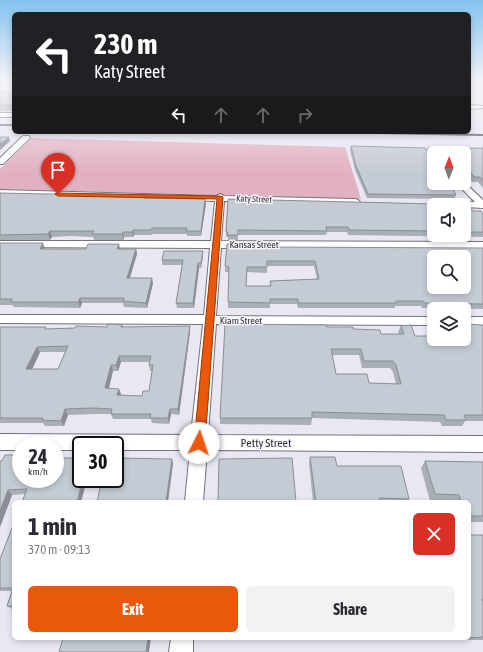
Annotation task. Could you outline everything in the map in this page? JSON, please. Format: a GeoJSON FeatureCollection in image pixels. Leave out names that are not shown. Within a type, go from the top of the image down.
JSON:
{"type":"FeatureCollection","features":[{"type":"Feature","properties":{"kind":"street"},"geometry":{"type":"LineString","coordinates":[[0,115],[12,115]]}},
{"type":"Feature","properties":{"kind":"street"},"geometry":{"type":"LineString","coordinates":[[0,162],[26,138]]}},
{"type":"Feature","properties":{"kind":"street"},"geometry":{"type":"LineString","coordinates":[[0,150],[13,150]]}},
{"type":"Feature","properties":{"kind":"street"},"geometry":{"type":"LineString","coordinates":[[467,190],[483,205]]}},
{"type":"Feature","properties":{"kind":"street","name":"Katy Street"},"geometry":{"type":"LineString","coordinates":[[0,192],[365,202]]}},
{"type":"Feature","properties":{"kind":"street"},"geometry":{"type":"LineString","coordinates":[[194,500],[220,197]]}},
{"type":"Feature","properties":{"kind":"street"},"geometry":{"type":"LineString","coordinates":[[471,205],[483,205]]}},
{"type":"Feature","properties":{"kind":"street","name":"Kansas Street"},"geometry":{"type":"LineString","coordinates":[[0,244],[483,245]]}},
{"type":"Feature","properties":{"kind":"street","name":"Kiam Street"},"geometry":{"type":"LineString","coordinates":[[0,319],[427,321]]}},
{"type":"Feature","properties":{"kind":"street"},"geometry":{"type":"LineString","coordinates":[[471,321],[483,321]]}},
{"type":"Feature","properties":{"kind":"street","name":"Petty Street"},"geometry":{"type":"LineString","coordinates":[[0,442],[483,444]]}},
{"type":"Feature","properties":{"kind":"street"},"geometry":{"type":"LineString","coordinates":[[181,652],[182,640]]}},
{"type":"Feature","properties":{"kind":"shaded area"},"geometry":{"type":"Polygon","coordinates":[[[32,138],[345,147],[361,199],[0,189],[0,169],[32,138]]]}},
{"type":"Feature","properties":{"kind":"building"},"geometry":{"type":"Polygon","coordinates":[[[0,137],[9,137],[0,144],[0,137]]]}},
{"type":"Feature","properties":{"kind":"building"},"geometry":{"type":"Polygon","coordinates":[[[351,146],[425,148],[427,151],[427,190],[454,190],[456,195],[368,194],[356,166],[351,146]]]}},
{"type":"Feature","properties":{"kind":"building"},"geometry":{"type":"Polygon","coordinates":[[[471,148],[483,148],[483,180],[480,177],[474,177],[471,173],[471,148]]]}},
{"type":"Feature","properties":{"kind":"building"},"geometry":{"type":"Polygon","coordinates":[[[0,193],[145,196],[144,198],[205,199],[201,231],[186,231],[187,228],[152,228],[151,230],[133,230],[132,232],[123,232],[122,234],[92,234],[94,231],[50,231],[48,234],[0,235],[0,193]]]}},
{"type":"Feature","properties":{"kind":"building"},"geometry":{"type":"Polygon","coordinates":[[[228,199],[427,204],[427,231],[349,230],[348,227],[326,227],[327,231],[238,230],[238,235],[227,235],[228,232],[226,232],[228,199]]]}},
{"type":"Feature","properties":{"kind":"building"},"geometry":{"type":"Polygon","coordinates":[[[471,209],[473,211],[481,211],[483,214],[483,232],[471,232],[471,209]]]}},
{"type":"Feature","properties":{"kind":"building"},"geometry":{"type":"Polygon","coordinates":[[[0,243],[43,243],[40,249],[86,249],[88,244],[119,244],[117,249],[136,249],[127,278],[152,278],[146,303],[123,301],[124,298],[80,298],[78,302],[11,302],[12,299],[0,299],[0,243]]]}},
{"type":"Feature","properties":{"kind":"building"},"geometry":{"type":"Polygon","coordinates":[[[227,244],[238,244],[238,248],[483,248],[483,304],[471,304],[471,302],[424,303],[423,301],[396,301],[396,303],[298,303],[298,299],[270,299],[270,303],[228,302],[229,267],[225,266],[227,244]],[[267,261],[267,267],[247,267],[246,286],[271,286],[270,281],[319,279],[315,261],[267,261]]]}},
{"type":"Feature","properties":{"kind":"building"},"geometry":{"type":"Polygon","coordinates":[[[164,251],[203,251],[201,263],[198,263],[193,303],[176,303],[183,260],[162,260],[164,251]]]}},
{"type":"Feature","properties":{"kind":"building"},"geometry":{"type":"Polygon","coordinates":[[[108,324],[122,325],[121,327],[190,326],[178,409],[170,409],[168,418],[150,418],[151,414],[111,414],[112,409],[93,408],[65,409],[61,421],[42,420],[43,418],[0,418],[0,327],[46,327],[45,329],[75,328],[76,326],[107,327],[108,324]],[[68,346],[37,347],[26,369],[58,369],[68,346]],[[119,356],[116,365],[111,365],[105,388],[119,389],[117,395],[142,396],[143,391],[149,391],[153,365],[149,365],[151,356],[119,356]]]}},
{"type":"Feature","properties":{"kind":"building"},"geometry":{"type":"Polygon","coordinates":[[[225,324],[326,325],[327,327],[353,327],[353,329],[380,330],[381,334],[404,334],[401,326],[411,325],[415,336],[427,336],[427,346],[471,346],[471,324],[483,325],[483,415],[464,415],[466,420],[446,420],[444,415],[312,412],[312,418],[220,418],[225,324]],[[331,349],[336,374],[367,374],[369,383],[401,384],[396,365],[393,361],[364,361],[361,349],[331,349]]]}},
{"type":"Feature","properties":{"kind":"building"},"geometry":{"type":"Polygon","coordinates":[[[5,455],[12,455],[12,488],[64,488],[64,458],[72,458],[72,488],[81,488],[78,500],[23,500],[27,489],[8,490],[0,511],[0,461],[2,461],[5,455]]]}},
{"type":"Feature","properties":{"kind":"building"},"geometry":{"type":"Polygon","coordinates":[[[310,457],[335,457],[337,466],[401,466],[409,499],[379,498],[380,500],[316,500],[310,457]]]}},
{"type":"Feature","properties":{"kind":"building"},"geometry":{"type":"Polygon","coordinates":[[[124,458],[172,459],[166,500],[97,500],[100,488],[124,488],[124,458]]]}},
{"type":"Feature","properties":{"kind":"building"},"geometry":{"type":"Polygon","coordinates":[[[292,458],[296,500],[218,500],[219,459],[292,458]]]}},
{"type":"Feature","properties":{"kind":"building"},"geometry":{"type":"Polygon","coordinates":[[[425,461],[483,462],[483,516],[471,516],[471,500],[460,500],[459,495],[435,494],[425,461]]]}},
{"type":"Feature","properties":{"kind":"building"},"geometry":{"type":"Polygon","coordinates":[[[12,528],[12,588],[0,588],[0,559],[12,528]]]}},
{"type":"Feature","properties":{"kind":"building"},"geometry":{"type":"Polygon","coordinates":[[[471,535],[483,535],[483,637],[471,638],[471,535]]]}},
{"type":"Feature","properties":{"kind":"building"},"geometry":{"type":"Polygon","coordinates":[[[12,591],[12,606],[7,606],[12,591]]]}},
{"type":"Feature","properties":{"kind":"building"},"geometry":{"type":"Polygon","coordinates":[[[62,640],[148,640],[146,652],[59,652],[62,640]]]}},
{"type":"Feature","properties":{"kind":"railway"},"geometry":{"type":"LineString","coordinates":[[0,125],[12,125]]}},
{"type":"Feature","properties":{"kind":"railway"},"geometry":{"type":"LineString","coordinates":[[430,134],[483,135]]}},
{"type":"Feature","properties":{"kind":"route"},"geometry":{"type":"LineString","coordinates":[[58,194],[220,197],[199,443]]}}]}
